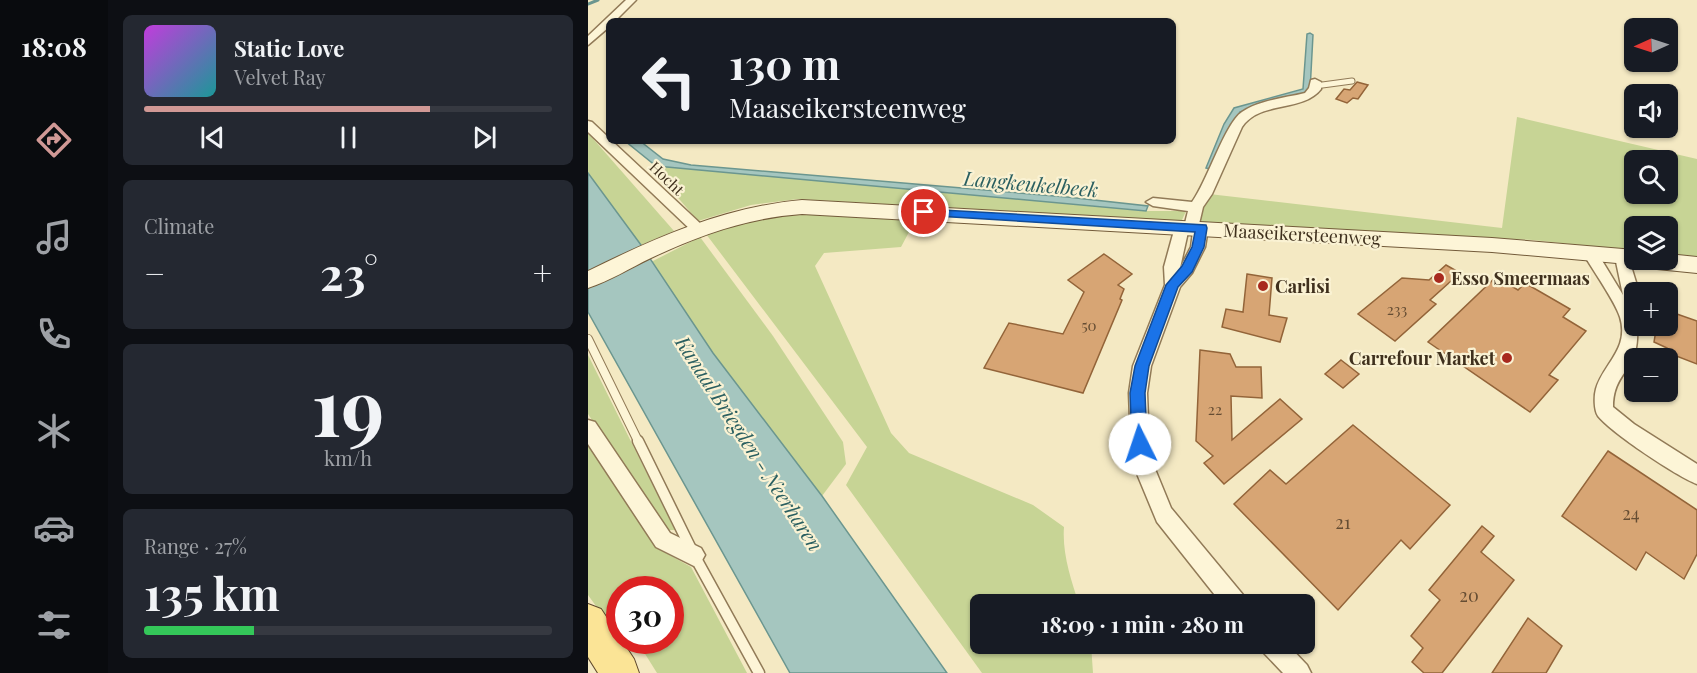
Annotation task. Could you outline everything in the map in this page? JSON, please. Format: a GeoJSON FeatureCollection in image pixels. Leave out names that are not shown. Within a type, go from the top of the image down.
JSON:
{"type":"FeatureCollection","features":[{"type":"Feature","properties":{"kind":"main road","name":"Maaseikersteenweg"},"geometry":{"type":"LineString","coordinates":[[588,280],[688,233],[729,217],[754,211],[819,206],[1624,257]]}},
{"type":"Feature","properties":{"kind":"main road"},"geometry":{"type":"LineString","coordinates":[[1678,263],[1697,265]]}},
{"type":"Feature","properties":{"kind":"main road"},"geometry":{"type":"LineString","coordinates":[[588,622],[620,673]]}},
{"type":"Feature","properties":{"kind":"street"},"geometry":{"type":"LineString","coordinates":[[612,18],[631,0]]}},
{"type":"Feature","properties":{"kind":"street"},"geometry":{"type":"LineString","coordinates":[[588,42],[606,24]]}},
{"type":"Feature","properties":{"kind":"street"},"geometry":{"type":"LineString","coordinates":[[1228,594],[1164,515],[1145,469],[1140,444],[1138,393],[1142,366],[1173,285],[1187,269],[1198,247],[1192,228],[1196,207],[1244,116],[1257,109],[1309,95],[1315,84]]}},
{"type":"Feature","properties":{"kind":"street","name":"Hocht"},"geometry":{"type":"LineString","coordinates":[[588,125],[688,233]]}},
{"type":"Feature","properties":{"kind":"street"},"geometry":{"type":"LineString","coordinates":[[1153,202],[1196,207]]}},
{"type":"Feature","properties":{"kind":"street"},"geometry":{"type":"LineString","coordinates":[[1590,253],[1624,310]]}},
{"type":"Feature","properties":{"kind":"street"},"geometry":{"type":"LineString","coordinates":[[1629,336],[1626,353],[1604,390],[1604,410],[1627,430],[1697,475]]}},
{"type":"Feature","properties":{"kind":"street"},"geometry":{"type":"LineString","coordinates":[[588,428],[663,540],[694,555]]}},
{"type":"Feature","properties":{"kind":"street"},"geometry":{"type":"LineString","coordinates":[[1281,654],[1299,673]]}},
{"type":"Feature","properties":{"kind":"lane"},"geometry":{"type":"LineString","coordinates":[[1315,84],[1352,81]]}},
{"type":"Feature","properties":{"kind":"lane"},"geometry":{"type":"LineString","coordinates":[[588,339],[694,555],[759,673]]}},
{"type":"Feature","properties":{"kind":"green space"},"geometry":{"type":"Polygon","coordinates":[[[1517,117],[1658,150],[1624,150],[1624,204],[1678,204],[1678,155],[1697,159],[1697,258],[1678,256],[1678,216],[1624,216],[1624,250],[1533,240],[1205,223],[1197,218],[1209,194],[1502,228],[1517,117]]]}},
{"type":"Feature","properties":{"kind":"green space"},"geometry":{"type":"Polygon","coordinates":[[[588,133],[674,231],[641,245],[588,173],[588,133]]]}},
{"type":"Feature","properties":{"kind":"green space"},"geometry":{"type":"Polygon","coordinates":[[[650,165],[1146,211],[1186,211],[1182,220],[1166,220],[798,199],[751,205],[698,221],[650,165]]]}},
{"type":"Feature","properties":{"kind":"green space"},"geometry":{"type":"Polygon","coordinates":[[[788,216],[916,219],[901,247],[824,253],[815,266],[891,433],[909,453],[1033,505],[1064,527],[1066,556],[1076,594],[970,594],[970,654],[1092,654],[1093,673],[982,673],[846,485],[867,447],[706,234],[760,219],[788,216]]]}},
{"type":"Feature","properties":{"kind":"green space"},"geometry":{"type":"Polygon","coordinates":[[[700,237],[773,336],[843,442],[846,464],[822,496],[713,353],[651,262],[700,237]]]}},
{"type":"Feature","properties":{"kind":"green space"},"geometry":{"type":"Polygon","coordinates":[[[588,355],[675,530],[665,530],[588,414],[588,355]]]}},
{"type":"Feature","properties":{"kind":"green space"},"geometry":{"type":"Polygon","coordinates":[[[588,443],[657,548],[691,567],[747,673],[657,673],[645,654],[684,654],[684,576],[606,576],[606,620],[588,595],[588,443]]]}},
{"type":"Feature","properties":{"kind":"water"},"geometry":{"type":"Polygon","coordinates":[[[1307,34],[1313,35],[1310,91],[1240,112],[1231,127],[1214,170],[1206,168],[1224,124],[1234,108],[1303,89],[1307,34]]]}},
{"type":"Feature","properties":{"kind":"water"},"geometry":{"type":"Polygon","coordinates":[[[629,144],[644,144],[663,159],[691,165],[1148,206],[1146,211],[656,166],[629,144]]]}},
{"type":"Feature","properties":{"kind":"water","name":"Kanaal Briegden - Neerharen"},"geometry":{"type":"Polygon","coordinates":[[[588,173],[641,245],[713,353],[822,496],[947,673],[790,673],[588,312],[588,173]]]}},
{"type":"Feature","properties":{"kind":"building"},"geometry":{"type":"Polygon","coordinates":[[[1357,82],[1368,85],[1358,99],[1353,98],[1347,103],[1336,99],[1344,89],[1350,90],[1357,82]]]}},
{"type":"Feature","properties":{"kind":"building"},"geometry":{"type":"Polygon","coordinates":[[[1104,254],[1132,274],[1118,285],[1124,289],[1120,299],[1122,300],[1083,393],[984,368],[1009,323],[1063,334],[1084,292],[1068,280],[1104,254]]]}},
{"type":"Feature","properties":{"kind":"building"},"geometry":{"type":"Polygon","coordinates":[[[1446,265],[1460,273],[1430,300],[1436,304],[1395,341],[1358,314],[1402,278],[1429,280],[1446,265]]]}},
{"type":"Feature","properties":{"kind":"building"},"geometry":{"type":"Polygon","coordinates":[[[1247,274],[1272,278],[1269,315],[1287,318],[1280,342],[1222,327],[1226,309],[1243,312],[1247,274]]]}},
{"type":"Feature","properties":{"kind":"building","name":"Carrefour Market"},"geometry":{"type":"Polygon","coordinates":[[[1496,277],[1518,290],[1525,283],[1570,309],[1563,317],[1586,331],[1549,375],[1558,380],[1530,412],[1428,342],[1496,277]]]}},
{"type":"Feature","properties":{"kind":"building"},"geometry":{"type":"Polygon","coordinates":[[[1678,314],[1697,321],[1697,364],[1678,357],[1678,348],[1667,348],[1654,342],[1655,336],[1678,336],[1678,314]]]}},
{"type":"Feature","properties":{"kind":"building"},"geometry":{"type":"Polygon","coordinates":[[[1200,350],[1230,354],[1236,367],[1261,367],[1262,398],[1231,396],[1232,440],[1280,399],[1302,419],[1224,484],[1204,463],[1213,456],[1196,441],[1200,350]]]}},
{"type":"Feature","properties":{"kind":"building"},"geometry":{"type":"Polygon","coordinates":[[[1341,360],[1359,374],[1343,388],[1325,374],[1341,360]]]}},
{"type":"Feature","properties":{"kind":"building"},"geometry":{"type":"Polygon","coordinates":[[[1353,425],[1450,505],[1410,549],[1401,540],[1338,610],[1234,504],[1270,470],[1286,484],[1353,425]]]}},
{"type":"Feature","properties":{"kind":"building"},"geometry":{"type":"Polygon","coordinates":[[[1608,451],[1697,510],[1697,554],[1684,579],[1646,552],[1636,570],[1562,516],[1608,451]]]}},
{"type":"Feature","properties":{"kind":"building"},"geometry":{"type":"Polygon","coordinates":[[[1482,526],[1494,536],[1481,552],[1514,580],[1442,673],[1424,673],[1412,662],[1423,648],[1411,636],[1440,600],[1429,590],[1482,526]]]}},
{"type":"Feature","properties":{"kind":"building"},"geometry":{"type":"Polygon","coordinates":[[[1528,618],[1562,646],[1546,673],[1492,673],[1528,618]]]}},
{"type":"Feature","properties":{"kind":"waterway"},"geometry":{"type":"LineString","coordinates":[[588,4],[598,0]]}},
{"type":"Feature","properties":{"kind":"place","name":"Esso Smeermaas"},"geometry":{"type":"Point","coordinates":[1439,278]}},
{"type":"Feature","properties":{"kind":"place","name":"Carlisi"},"geometry":{"type":"Point","coordinates":[1263,286]}},
{"type":"Feature","properties":{"kind":"place","name":"Carrefour Market"},"geometry":{"type":"Point","coordinates":[1507,358]}},
{"type":"Feature","properties":{"kind":"route"},"geometry":{"type":"LineString","coordinates":[[924,212],[1202,228],[1198,247],[1187,269],[1173,285],[1142,366],[1137,417],[1140,444]]}},
{"type":"Feature","properties":{"kind":"water label","name":"Langkeukelbeek"},"geometry":{"type":"Point","coordinates":[1031,183]}}]}
